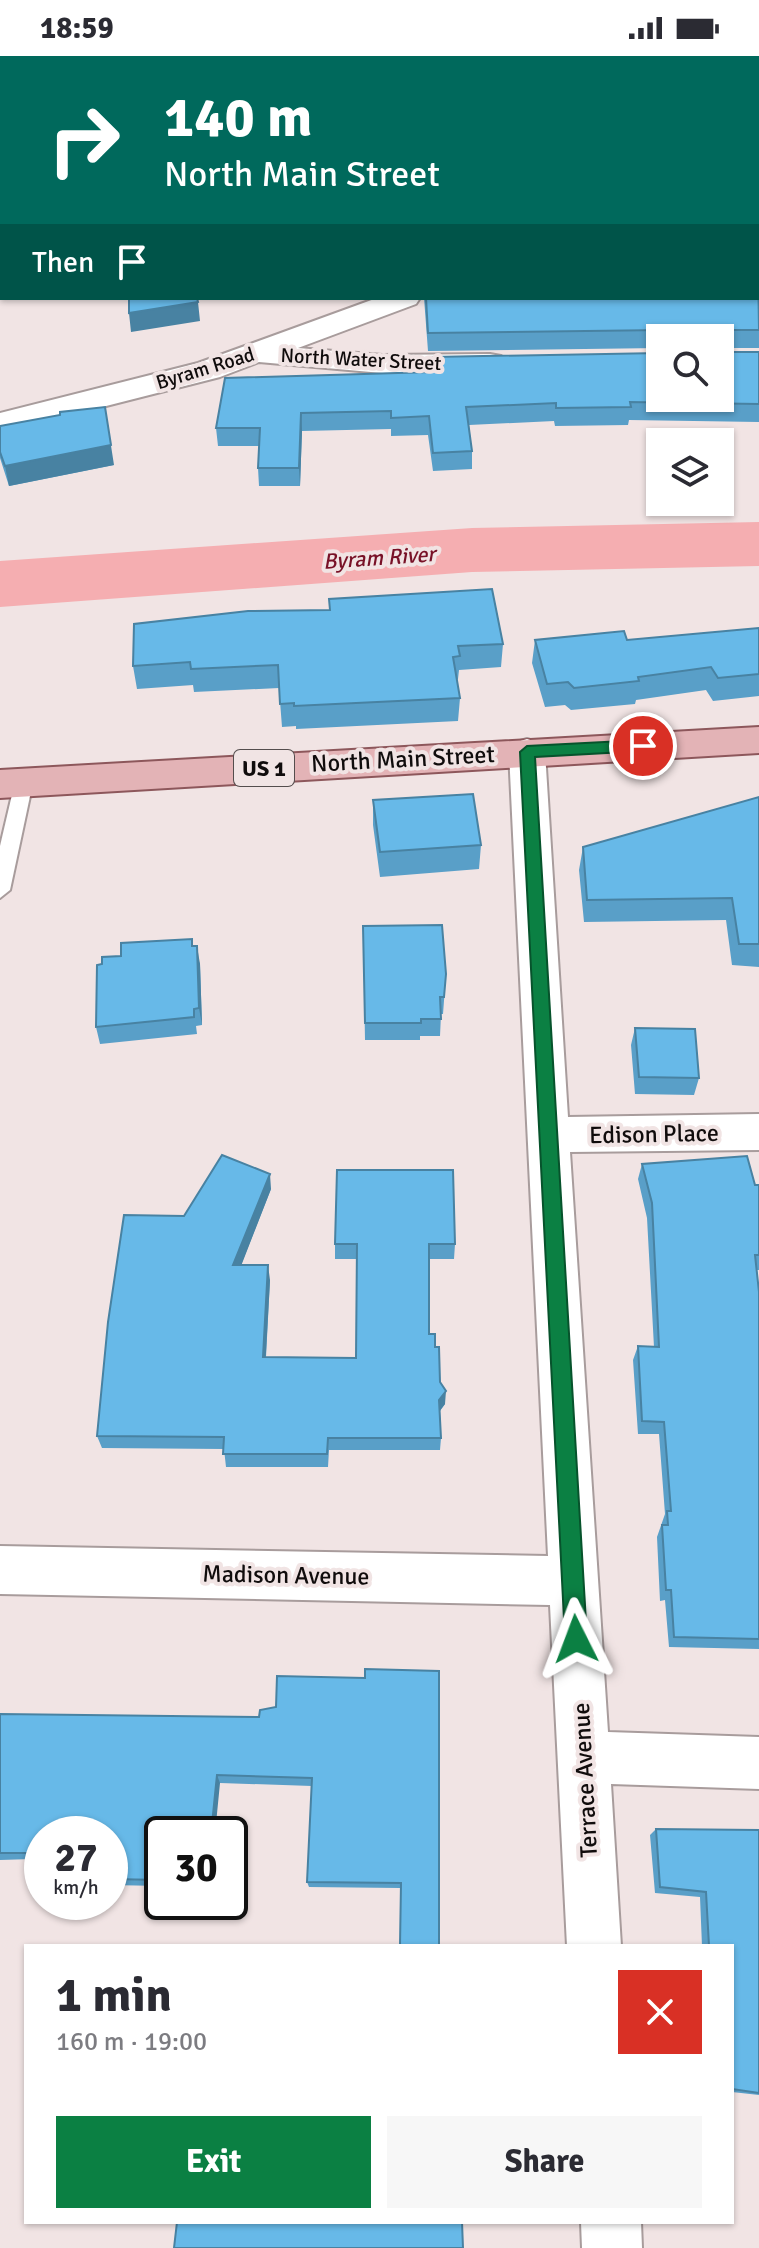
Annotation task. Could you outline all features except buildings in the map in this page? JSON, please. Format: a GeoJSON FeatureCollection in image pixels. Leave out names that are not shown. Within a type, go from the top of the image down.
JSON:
{"type":"FeatureCollection","features":[{"type":"Feature","properties":{"kind":"main road","name":"Byram Road"},"geometry":{"type":"LineString","coordinates":[[0,423],[209,370],[400,300]]}},
{"type":"Feature","properties":{"kind":"main road","name":"North Water Street"},"geometry":{"type":"LineString","coordinates":[[254,353],[382,364],[521,362]]}},
{"type":"Feature","properties":{"kind":"main road","name":"North Main Street"},"geometry":{"type":"LineString","coordinates":[[12,783],[759,740]]}},
{"type":"Feature","properties":{"kind":"street","name":"Terrace Avenue"},"geometry":{"type":"LineString","coordinates":[[527,752],[594,1944]]}},
{"type":"Feature","properties":{"kind":"street","name":"Edison Place"},"geometry":{"type":"LineString","coordinates":[[550,1135],[759,1132]]}},
{"type":"Feature","properties":{"kind":"street","name":"Madison Avenue"},"geometry":{"type":"LineString","coordinates":[[0,1570],[573,1581]]}},
{"type":"Feature","properties":{"kind":"street"},"geometry":{"type":"LineString","coordinates":[[583,1757],[759,1763]]}},
{"type":"Feature","properties":{"kind":"street"},"geometry":{"type":"LineString","coordinates":[[611,2224],[612,2248]]}},
{"type":"Feature","properties":{"kind":"lane"},"geometry":{"type":"LineString","coordinates":[[0,890],[12,783]]}},
{"type":"Feature","properties":{"kind":"waterway","name":"Byram River"},"geometry":{"type":"LineString","coordinates":[[0,584],[472,550],[759,544]]}},
{"type":"Feature","properties":{"kind":"route"},"geometry":{"type":"LineString","coordinates":[[576,1639],[527,752],[643,746]]}}]}
